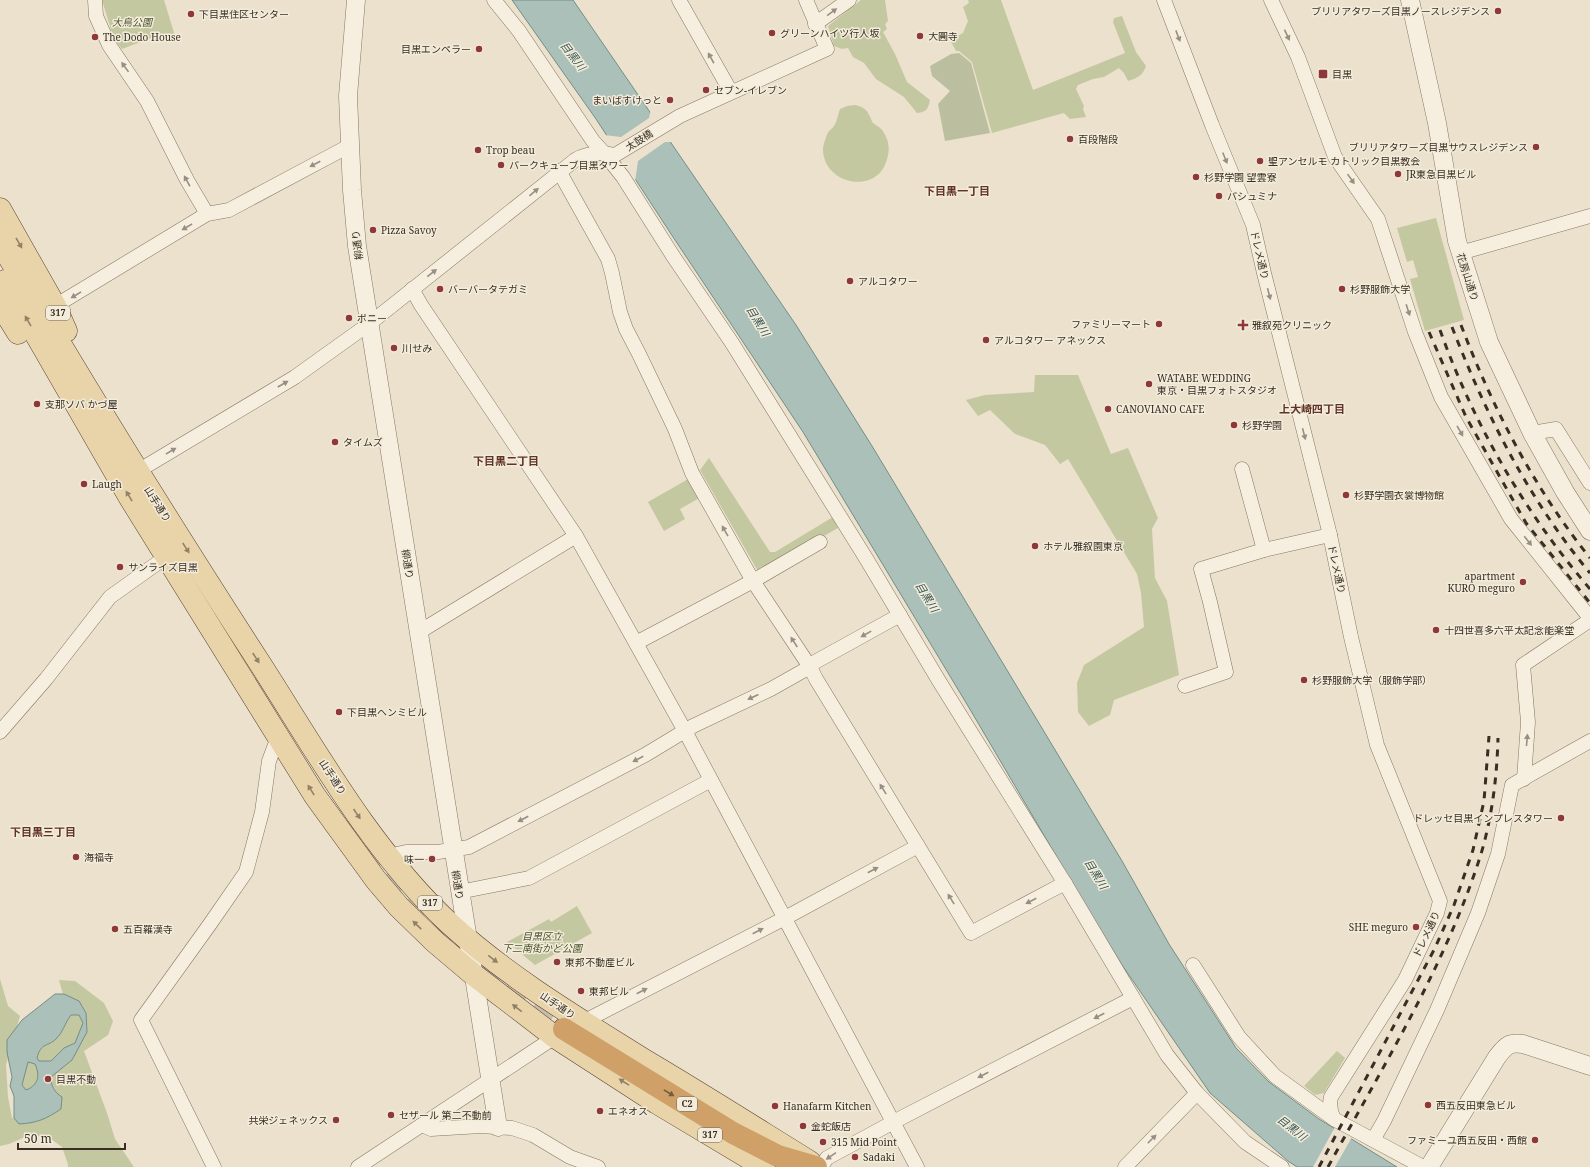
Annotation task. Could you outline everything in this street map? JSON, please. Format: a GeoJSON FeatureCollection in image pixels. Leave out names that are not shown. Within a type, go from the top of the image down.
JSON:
{"type":"FeatureCollection","features":[{"type":"Feature","properties":{"kind":"highway","name":"C2"},"geometry":{"type":"LineString","coordinates":[[567,1029],[733,1133],[778,1156],[817,1167]]}},
{"type":"Feature","properties":{"kind":"main road","name":"317"},"geometry":{"type":"LineString","coordinates":[[0,209],[55,306],[108,421]]}},
{"type":"Feature","properties":{"kind":"main road","name":"山手通り"},"geometry":{"type":"LineString","coordinates":[[0,242],[138,471],[337,784],[388,856],[446,919],[503,967],[567,1029],[657,1103],[764,1167]]}},
{"type":"Feature","properties":{"kind":"main road","name":"山手通り"},"geometry":{"type":"LineString","coordinates":[[0,273],[110,465],[166,557],[315,796],[376,880],[399,907],[435,942],[474,976],[567,1029]]}},
{"type":"Feature","properties":{"kind":"main road","name":"317"},"geometry":{"type":"LineString","coordinates":[[0,304],[62,402],[110,465]]}},
{"type":"Feature","properties":{"kind":"street"},"geometry":{"type":"LineString","coordinates":[[95,0],[96,16],[109,45],[147,101],[187,180],[207,214]]}},
{"type":"Feature","properties":{"kind":"street","name":"柳通り"},"geometry":{"type":"LineString","coordinates":[[356,0],[348,96],[349,146],[357,246],[459,892],[498,1127]]}},
{"type":"Feature","properties":{"kind":"street"},"geometry":{"type":"LineString","coordinates":[[494,0],[519,31],[593,141],[610,154],[673,256],[732,343],[900,615],[939,681],[1065,883],[1167,1055],[1197,1093],[1245,1142],[1282,1167]]}},
{"type":"Feature","properties":{"kind":"street"},"geometry":{"type":"LineString","coordinates":[[679,0],[731,92]]}},
{"type":"Feature","properties":{"kind":"street"},"geometry":{"type":"LineString","coordinates":[[806,0],[816,24],[848,0]]}},
{"type":"Feature","properties":{"kind":"street","name":"ドレメ通り"},"geometry":{"type":"LineString","coordinates":[[1164,0],[1212,126],[1256,234],[1262,268],[1330,535],[1352,637],[1378,744],[1440,901],[1437,913],[1405,980],[1331,1097],[1329,1103],[1330,1112],[1334,1119]]}},
{"type":"Feature","properties":{"kind":"street"},"geometry":{"type":"LineString","coordinates":[[1271,0],[1298,57],[1335,157],[1378,219],[1415,332],[1441,397],[1511,519],[1590,619],[1523,665],[1528,722],[1524,779]]}},
{"type":"Feature","properties":{"kind":"street","name":"花房山通り"},"geometry":{"type":"LineString","coordinates":[[1410,0],[1434,109],[1452,217],[1460,253],[1490,342],[1532,433],[1565,492],[1590,531]]}},
{"type":"Feature","properties":{"kind":"street","name":"太鼓橋"},"geometry":{"type":"LineString","coordinates":[[610,154],[731,92],[827,49],[816,24]]}},
{"type":"Feature","properties":{"kind":"street"},"geometry":{"type":"LineString","coordinates":[[55,306],[207,214],[229,210],[349,146]]}},
{"type":"Feature","properties":{"kind":"street"},"geometry":{"type":"LineString","coordinates":[[138,471],[295,377],[369,324],[559,172],[583,156],[610,154]]}},
{"type":"Feature","properties":{"kind":"street"},"geometry":{"type":"LineString","coordinates":[[559,172],[564,178],[608,259],[620,312],[626,329],[674,429],[692,473],[753,580],[810,667],[971,933],[1065,883]]}},
{"type":"Feature","properties":{"kind":"street"},"geometry":{"type":"LineString","coordinates":[[1460,253],[1590,216]]}},
{"type":"Feature","properties":{"kind":"street"},"geometry":{"type":"LineString","coordinates":[[412,289],[425,312],[576,536],[685,731],[917,1167]]}},
{"type":"Feature","properties":{"kind":"street"},"geometry":{"type":"LineString","coordinates":[[1532,433],[1556,429],[1590,483]]}},
{"type":"Feature","properties":{"kind":"street"},"geometry":{"type":"LineString","coordinates":[[1242,469],[1264,550]]}},
{"type":"Feature","properties":{"kind":"street"},"geometry":{"type":"LineString","coordinates":[[1185,686],[1226,672],[1200,569],[1264,550],[1330,535]]}},
{"type":"Feature","properties":{"kind":"street"},"geometry":{"type":"LineString","coordinates":[[419,632],[576,536]]}},
{"type":"Feature","properties":{"kind":"street"},"geometry":{"type":"LineString","coordinates":[[636,643],[820,542]]}},
{"type":"Feature","properties":{"kind":"street"},"geometry":{"type":"LineString","coordinates":[[0,732],[46,678],[110,598],[166,557]]}},
{"type":"Feature","properties":{"kind":"street"},"geometry":{"type":"LineString","coordinates":[[388,856],[406,852],[438,852],[474,845],[645,755],[703,721],[810,667],[815,662],[900,615]]}},
{"type":"Feature","properties":{"kind":"street"},"geometry":{"type":"LineString","coordinates":[[214,1167],[141,1020],[246,872],[262,812],[269,761],[278,736]]}},
{"type":"Feature","properties":{"kind":"street"},"geometry":{"type":"LineString","coordinates":[[1373,1140],[1384,1121],[1437,1010],[1478,913],[1498,854],[1512,785],[1590,741]]}},
{"type":"Feature","properties":{"kind":"street"},"geometry":{"type":"LineString","coordinates":[[459,892],[529,878],[711,780]]}},
{"type":"Feature","properties":{"kind":"street"},"geometry":{"type":"LineString","coordinates":[[358,1167],[567,1029],[784,918],[918,846]]}},
{"type":"Feature","properties":{"kind":"street"},"geometry":{"type":"LineString","coordinates":[[1193,965],[1239,1038],[1275,1076],[1334,1119],[1423,1167]]}},
{"type":"Feature","properties":{"kind":"street"},"geometry":{"type":"LineString","coordinates":[[821,1167],[828,1158],[892,1122],[1133,998]]}},
{"type":"Feature","properties":{"kind":"street"},"geometry":{"type":"LineString","coordinates":[[1429,1167],[1497,1057],[1506,1046],[1513,1043],[1522,1044],[1590,1066]]}},
{"type":"Feature","properties":{"kind":"street"},"geometry":{"type":"LineString","coordinates":[[1125,1167],[1197,1093]]}},
{"type":"Feature","properties":{"kind":"street"},"geometry":{"type":"LineString","coordinates":[[422,1125],[431,1129],[481,1126],[512,1128],[533,1135],[573,1162],[598,1167]]}},
{"type":"Feature","properties":{"kind":"green space","name":"大鳥公園"},"geometry":{"type":"Polygon","coordinates":[[[102,0],[164,0],[175,36],[151,38],[122,49],[114,39],[102,0]]]}},
{"type":"Feature","properties":{"kind":"green space"},"geometry":{"type":"Polygon","coordinates":[[[861,0],[885,0],[888,21],[885,24],[887,29],[883,32],[895,54],[907,82],[930,100],[928,108],[925,111],[917,113],[904,97],[876,79],[864,63],[853,57],[848,48],[842,49],[834,46],[828,26],[861,0]]]}},
{"type":"Feature","properties":{"kind":"green space"},"geometry":{"type":"Polygon","coordinates":[[[968,0],[1001,0],[1033,90],[1125,53],[1113,22],[1114,18],[1122,16],[1136,52],[1146,66],[1140,76],[1128,81],[1124,73],[1119,68],[1104,77],[1093,79],[1078,85],[1076,89],[1084,106],[1083,109],[1086,117],[1070,119],[1064,113],[992,133],[972,62],[959,51],[956,51],[950,40],[963,33],[968,21],[963,7],[969,3],[968,0]]]}},
{"type":"Feature","properties":{"kind":"green space"},"geometry":{"type":"Polygon","coordinates":[[[959,53],[971,63],[990,133],[945,141],[938,104],[950,91],[932,76],[930,66],[951,54],[959,53]]]}},
{"type":"Feature","properties":{"kind":"green space"},"geometry":{"type":"Polygon","coordinates":[[[855,105],[865,109],[873,123],[881,128],[887,139],[888,146],[888,156],[882,171],[873,178],[863,182],[851,181],[840,177],[831,171],[825,161],[823,148],[827,135],[835,124],[840,109],[855,105]]]}},
{"type":"Feature","properties":{"kind":"green space"},"geometry":{"type":"Polygon","coordinates":[[[1436,218],[1464,320],[1425,331],[1410,279],[1418,277],[1413,260],[1407,262],[1397,228],[1436,218]]]}},
{"type":"Feature","properties":{"kind":"green space"},"geometry":{"type":"Polygon","coordinates":[[[1035,375],[1078,375],[1111,454],[1128,448],[1158,518],[1152,529],[1155,578],[1167,601],[1179,675],[1114,700],[1110,715],[1089,726],[1078,712],[1077,683],[1084,665],[1144,627],[1141,593],[1137,574],[1068,459],[1060,464],[1045,445],[1015,434],[990,410],[978,416],[966,400],[985,395],[1034,392],[1035,375]]]}},
{"type":"Feature","properties":{"kind":"green space"},"geometry":{"type":"Polygon","coordinates":[[[709,458],[770,552],[775,552],[833,517],[838,528],[759,573],[700,470],[709,458]]]}},
{"type":"Feature","properties":{"kind":"green space"},"geometry":{"type":"Polygon","coordinates":[[[690,478],[701,497],[680,509],[685,519],[664,531],[648,502],[690,478]]]}},
{"type":"Feature","properties":{"kind":"green space","name":"目黒区立 下二南街かど公園"},"geometry":{"type":"Polygon","coordinates":[[[577,906],[592,933],[535,965],[507,942],[549,919],[551,922],[577,906]]]}},
{"type":"Feature","properties":{"kind":"green space","name":"目黒不動"},"geometry":{"type":"Polygon","coordinates":[[[0,979],[8,1006],[20,1016],[6,1065],[8,1097],[12,1118],[23,1116],[15,1078],[67,1003],[59,980],[75,981],[104,1003],[113,1021],[108,1035],[84,1051],[115,1139],[134,1167],[68,1167],[62,1147],[47,1136],[25,1137],[0,1146],[0,979]]]}},
{"type":"Feature","properties":{"kind":"green space"},"geometry":{"type":"Polygon","coordinates":[[[1337,1051],[1345,1058],[1324,1093],[1315,1095],[1304,1086],[1337,1051]]]}},
{"type":"Feature","properties":{"kind":"water","name":"目黒川"},"geometry":{"type":"Polygon","coordinates":[[[512,0],[573,0],[796,325],[872,446],[1122,861],[1169,944],[1236,1048],[1269,1082],[1319,1119],[1397,1167],[1297,1167],[1288,1161],[1210,1093],[1122,965],[803,432],[596,119],[512,0]]]}},
{"type":"Feature","properties":{"kind":"water"},"geometry":{"type":"Polygon","coordinates":[[[55,994],[64,994],[79,1001],[86,1013],[87,1032],[72,1060],[51,1077],[54,1088],[62,1097],[61,1109],[41,1120],[19,1124],[14,1118],[14,1096],[10,1086],[12,1077],[7,1052],[7,1040],[22,1020],[55,994]],[[71,1015],[58,1037],[41,1049],[37,1058],[39,1061],[51,1061],[64,1048],[75,1043],[83,1023],[79,1015],[71,1015]],[[28,1062],[22,1085],[26,1090],[34,1085],[38,1076],[35,1064],[28,1062]]]}},
{"type":"Feature","properties":{"kind":"pier"},"geometry":{"type":"Polygon","coordinates":[[[651,109],[673,142],[665,142],[638,161],[635,182],[604,135],[621,137],[649,118],[651,109]]]}},
{"type":"Feature","properties":{"kind":"pier"},"geometry":{"type":"Polygon","coordinates":[[[1335,1127],[1352,1137],[1335,1167],[1313,1167],[1335,1127]]]}},
{"type":"Feature","properties":{"kind":"tunnel"},"geometry":{"type":"LineString","coordinates":[[346,822],[379,864],[434,923],[502,983],[564,1029]]}},
{"type":"Feature","properties":{"kind":"railway"},"geometry":{"type":"LineString","coordinates":[[1461,325],[1473,356],[1516,447],[1551,504],[1590,558]]}},
{"type":"Feature","properties":{"kind":"railway"},"geometry":{"type":"LineString","coordinates":[[1452,327],[1479,392],[1511,456],[1547,516],[1590,573]]}},
{"type":"Feature","properties":{"kind":"railway"},"geometry":{"type":"LineString","coordinates":[[1440,330],[1469,400],[1503,467],[1544,530],[1590,589]]}},
{"type":"Feature","properties":{"kind":"railway"},"geometry":{"type":"LineString","coordinates":[[1429,332],[1466,417],[1526,523],[1590,603]]}},
{"type":"Feature","properties":{"kind":"railway"},"geometry":{"type":"LineString","coordinates":[[1319,1167],[1435,948],[1454,905],[1473,850],[1484,801],[1489,736]]}},
{"type":"Feature","properties":{"kind":"railway"},"geometry":{"type":"LineString","coordinates":[[1328,1167],[1432,975],[1467,895],[1481,854],[1491,811],[1495,782],[1498,738]]}},
{"type":"Feature","properties":{"kind":"place","name":"ブリリアタワーズ目黒ノースレジデンス"},"geometry":{"type":"Point","coordinates":[1498,11]}},
{"type":"Feature","properties":{"kind":"place","name":"下目黒住区センター"},"geometry":{"type":"Point","coordinates":[191,14]}},
{"type":"Feature","properties":{"kind":"place","name":"グリーンハイツ行人坂"},"geometry":{"type":"Point","coordinates":[772,33]}},
{"type":"Feature","properties":{"kind":"place","name":"大圓寺"},"geometry":{"type":"Point","coordinates":[920,36]}},
{"type":"Feature","properties":{"kind":"place","name":"The Dodo House"},"geometry":{"type":"Point","coordinates":[95,37]}},
{"type":"Feature","properties":{"kind":"place","name":"目黒エンペラー"},"geometry":{"type":"Point","coordinates":[479,49]}},
{"type":"Feature","properties":{"kind":"place","name":"目黒"},"geometry":{"type":"Point","coordinates":[1323,74]}},
{"type":"Feature","properties":{"kind":"place","name":"セブン-イレブン"},"geometry":{"type":"Point","coordinates":[706,90]}},
{"type":"Feature","properties":{"kind":"place","name":"まいばすけっと"},"geometry":{"type":"Point","coordinates":[670,100]}},
{"type":"Feature","properties":{"kind":"place","name":"百段階段"},"geometry":{"type":"Point","coordinates":[1070,139]}},
{"type":"Feature","properties":{"kind":"place","name":"ブリリアタワーズ目黒サウスレジデンス"},"geometry":{"type":"Point","coordinates":[1536,147]}},
{"type":"Feature","properties":{"kind":"place","name":"Trop beau"},"geometry":{"type":"Point","coordinates":[478,150]}},
{"type":"Feature","properties":{"kind":"place","name":"聖アンセルモ カトリック目黒教会"},"geometry":{"type":"Point","coordinates":[1260,161]}},
{"type":"Feature","properties":{"kind":"place","name":"パークキューブ目黒タワー"},"geometry":{"type":"Point","coordinates":[501,165]}},
{"type":"Feature","properties":{"kind":"place","name":"JR東急目黒ビル"},"geometry":{"type":"Point","coordinates":[1398,174]}},
{"type":"Feature","properties":{"kind":"place","name":"杉野学園 望雲寮"},"geometry":{"type":"Point","coordinates":[1196,177]}},
{"type":"Feature","properties":{"kind":"place","name":"パシュミナ"},"geometry":{"type":"Point","coordinates":[1219,196]}},
{"type":"Feature","properties":{"kind":"place","name":"Pizza Savoy"},"geometry":{"type":"Point","coordinates":[373,230]}},
{"type":"Feature","properties":{"kind":"place","name":"アルコタワー"},"geometry":{"type":"Point","coordinates":[850,281]}},
{"type":"Feature","properties":{"kind":"place","name":"バーバータテガミ"},"geometry":{"type":"Point","coordinates":[440,289]}},
{"type":"Feature","properties":{"kind":"place","name":"杉野服飾大学"},"geometry":{"type":"Point","coordinates":[1342,289]}},
{"type":"Feature","properties":{"kind":"place","name":"ポニー"},"geometry":{"type":"Point","coordinates":[349,318]}},
{"type":"Feature","properties":{"kind":"place","name":"ファミリーマート"},"geometry":{"type":"Point","coordinates":[1159,324]}},
{"type":"Feature","properties":{"kind":"place","name":"雅叙苑クリニック"},"geometry":{"type":"Point","coordinates":[1243,325]}},
{"type":"Feature","properties":{"kind":"place","name":"アルコタワー アネックス"},"geometry":{"type":"Point","coordinates":[986,340]}},
{"type":"Feature","properties":{"kind":"place","name":"川せみ"},"geometry":{"type":"Point","coordinates":[394,348]}},
{"type":"Feature","properties":{"kind":"place","name":"WATABE WEDDING 東京・目黒フォトスタジオ"},"geometry":{"type":"Point","coordinates":[1149,384]}},
{"type":"Feature","properties":{"kind":"place","name":"支那ソバ かづ屋"},"geometry":{"type":"Point","coordinates":[37,404]}},
{"type":"Feature","properties":{"kind":"place","name":"CANOVIANO CAFE"},"geometry":{"type":"Point","coordinates":[1108,409]}},
{"type":"Feature","properties":{"kind":"place","name":"杉野学園"},"geometry":{"type":"Point","coordinates":[1234,425]}},
{"type":"Feature","properties":{"kind":"place","name":"タイムズ"},"geometry":{"type":"Point","coordinates":[335,442]}},
{"type":"Feature","properties":{"kind":"place","name":"Laugh"},"geometry":{"type":"Point","coordinates":[84,484]}},
{"type":"Feature","properties":{"kind":"place","name":"杉野学園衣裳博物館"},"geometry":{"type":"Point","coordinates":[1346,495]}},
{"type":"Feature","properties":{"kind":"place","name":"ホテル雅叙園東京"},"geometry":{"type":"Point","coordinates":[1035,546]}},
{"type":"Feature","properties":{"kind":"place","name":"サンライズ目黒"},"geometry":{"type":"Point","coordinates":[120,567]}},
{"type":"Feature","properties":{"kind":"place","name":"apartment KURO meguro"},"geometry":{"type":"Point","coordinates":[1523,582]}},
{"type":"Feature","properties":{"kind":"place","name":"十四世喜多六平太記念能楽堂"},"geometry":{"type":"Point","coordinates":[1436,630]}},
{"type":"Feature","properties":{"kind":"place","name":"杉野服飾大学（服飾学部）"},"geometry":{"type":"Point","coordinates":[1304,680]}},
{"type":"Feature","properties":{"kind":"place","name":"下目黒ヘンミビル"},"geometry":{"type":"Point","coordinates":[339,712]}},
{"type":"Feature","properties":{"kind":"place","name":"ドレッセ目黒インプレスタワー"},"geometry":{"type":"Point","coordinates":[1561,818]}},
{"type":"Feature","properties":{"kind":"place","name":"海福寺"},"geometry":{"type":"Point","coordinates":[76,857]}},
{"type":"Feature","properties":{"kind":"place","name":"味一"},"geometry":{"type":"Point","coordinates":[432,859]}},
{"type":"Feature","properties":{"kind":"place","name":"SHE meguro"},"geometry":{"type":"Point","coordinates":[1416,927]}},
{"type":"Feature","properties":{"kind":"place","name":"五百羅漢寺"},"geometry":{"type":"Point","coordinates":[115,929]}},
{"type":"Feature","properties":{"kind":"place","name":"東邦不動産ビル"},"geometry":{"type":"Point","coordinates":[557,962]}},
{"type":"Feature","properties":{"kind":"place","name":"東邦ビル"},"geometry":{"type":"Point","coordinates":[581,991]}},
{"type":"Feature","properties":{"kind":"place","name":"目黒不動"},"geometry":{"type":"Point","coordinates":[48,1079]}},
{"type":"Feature","properties":{"kind":"place","name":"西五反田東急ビル"},"geometry":{"type":"Point","coordinates":[1428,1105]}},
{"type":"Feature","properties":{"kind":"place","name":"Hanafarm Kitchen"},"geometry":{"type":"Point","coordinates":[775,1106]}},
{"type":"Feature","properties":{"kind":"place","name":"エネオス"},"geometry":{"type":"Point","coordinates":[600,1111]}},
{"type":"Feature","properties":{"kind":"place","name":"セザール 第二不動前"},"geometry":{"type":"Point","coordinates":[391,1115]}},
{"type":"Feature","properties":{"kind":"place","name":"共栄ジェネックス"},"geometry":{"type":"Point","coordinates":[336,1120]}},
{"type":"Feature","properties":{"kind":"place","name":"金蛇飯店"},"geometry":{"type":"Point","coordinates":[803,1126]}},
{"type":"Feature","properties":{"kind":"place","name":"ファミーユ西五反田・西館"},"geometry":{"type":"Point","coordinates":[1535,1140]}},
{"type":"Feature","properties":{"kind":"place","name":"315 Mid Point"},"geometry":{"type":"Point","coordinates":[823,1142]}},
{"type":"Feature","properties":{"kind":"place","name":"Sadaki"},"geometry":{"type":"Point","coordinates":[855,1157]}},
{"type":"Feature","properties":{"kind":"district","name":"下目黒一丁目"},"geometry":{"type":"Point","coordinates":[957,191]}},
{"type":"Feature","properties":{"kind":"district","name":"上大崎四丁目"},"geometry":{"type":"Point","coordinates":[1312,409]}},
{"type":"Feature","properties":{"kind":"district","name":"下目黒二丁目"},"geometry":{"type":"Point","coordinates":[506,461]}},
{"type":"Feature","properties":{"kind":"district","name":"下目黒三丁目"},"geometry":{"type":"Point","coordinates":[43,832]}}]}
